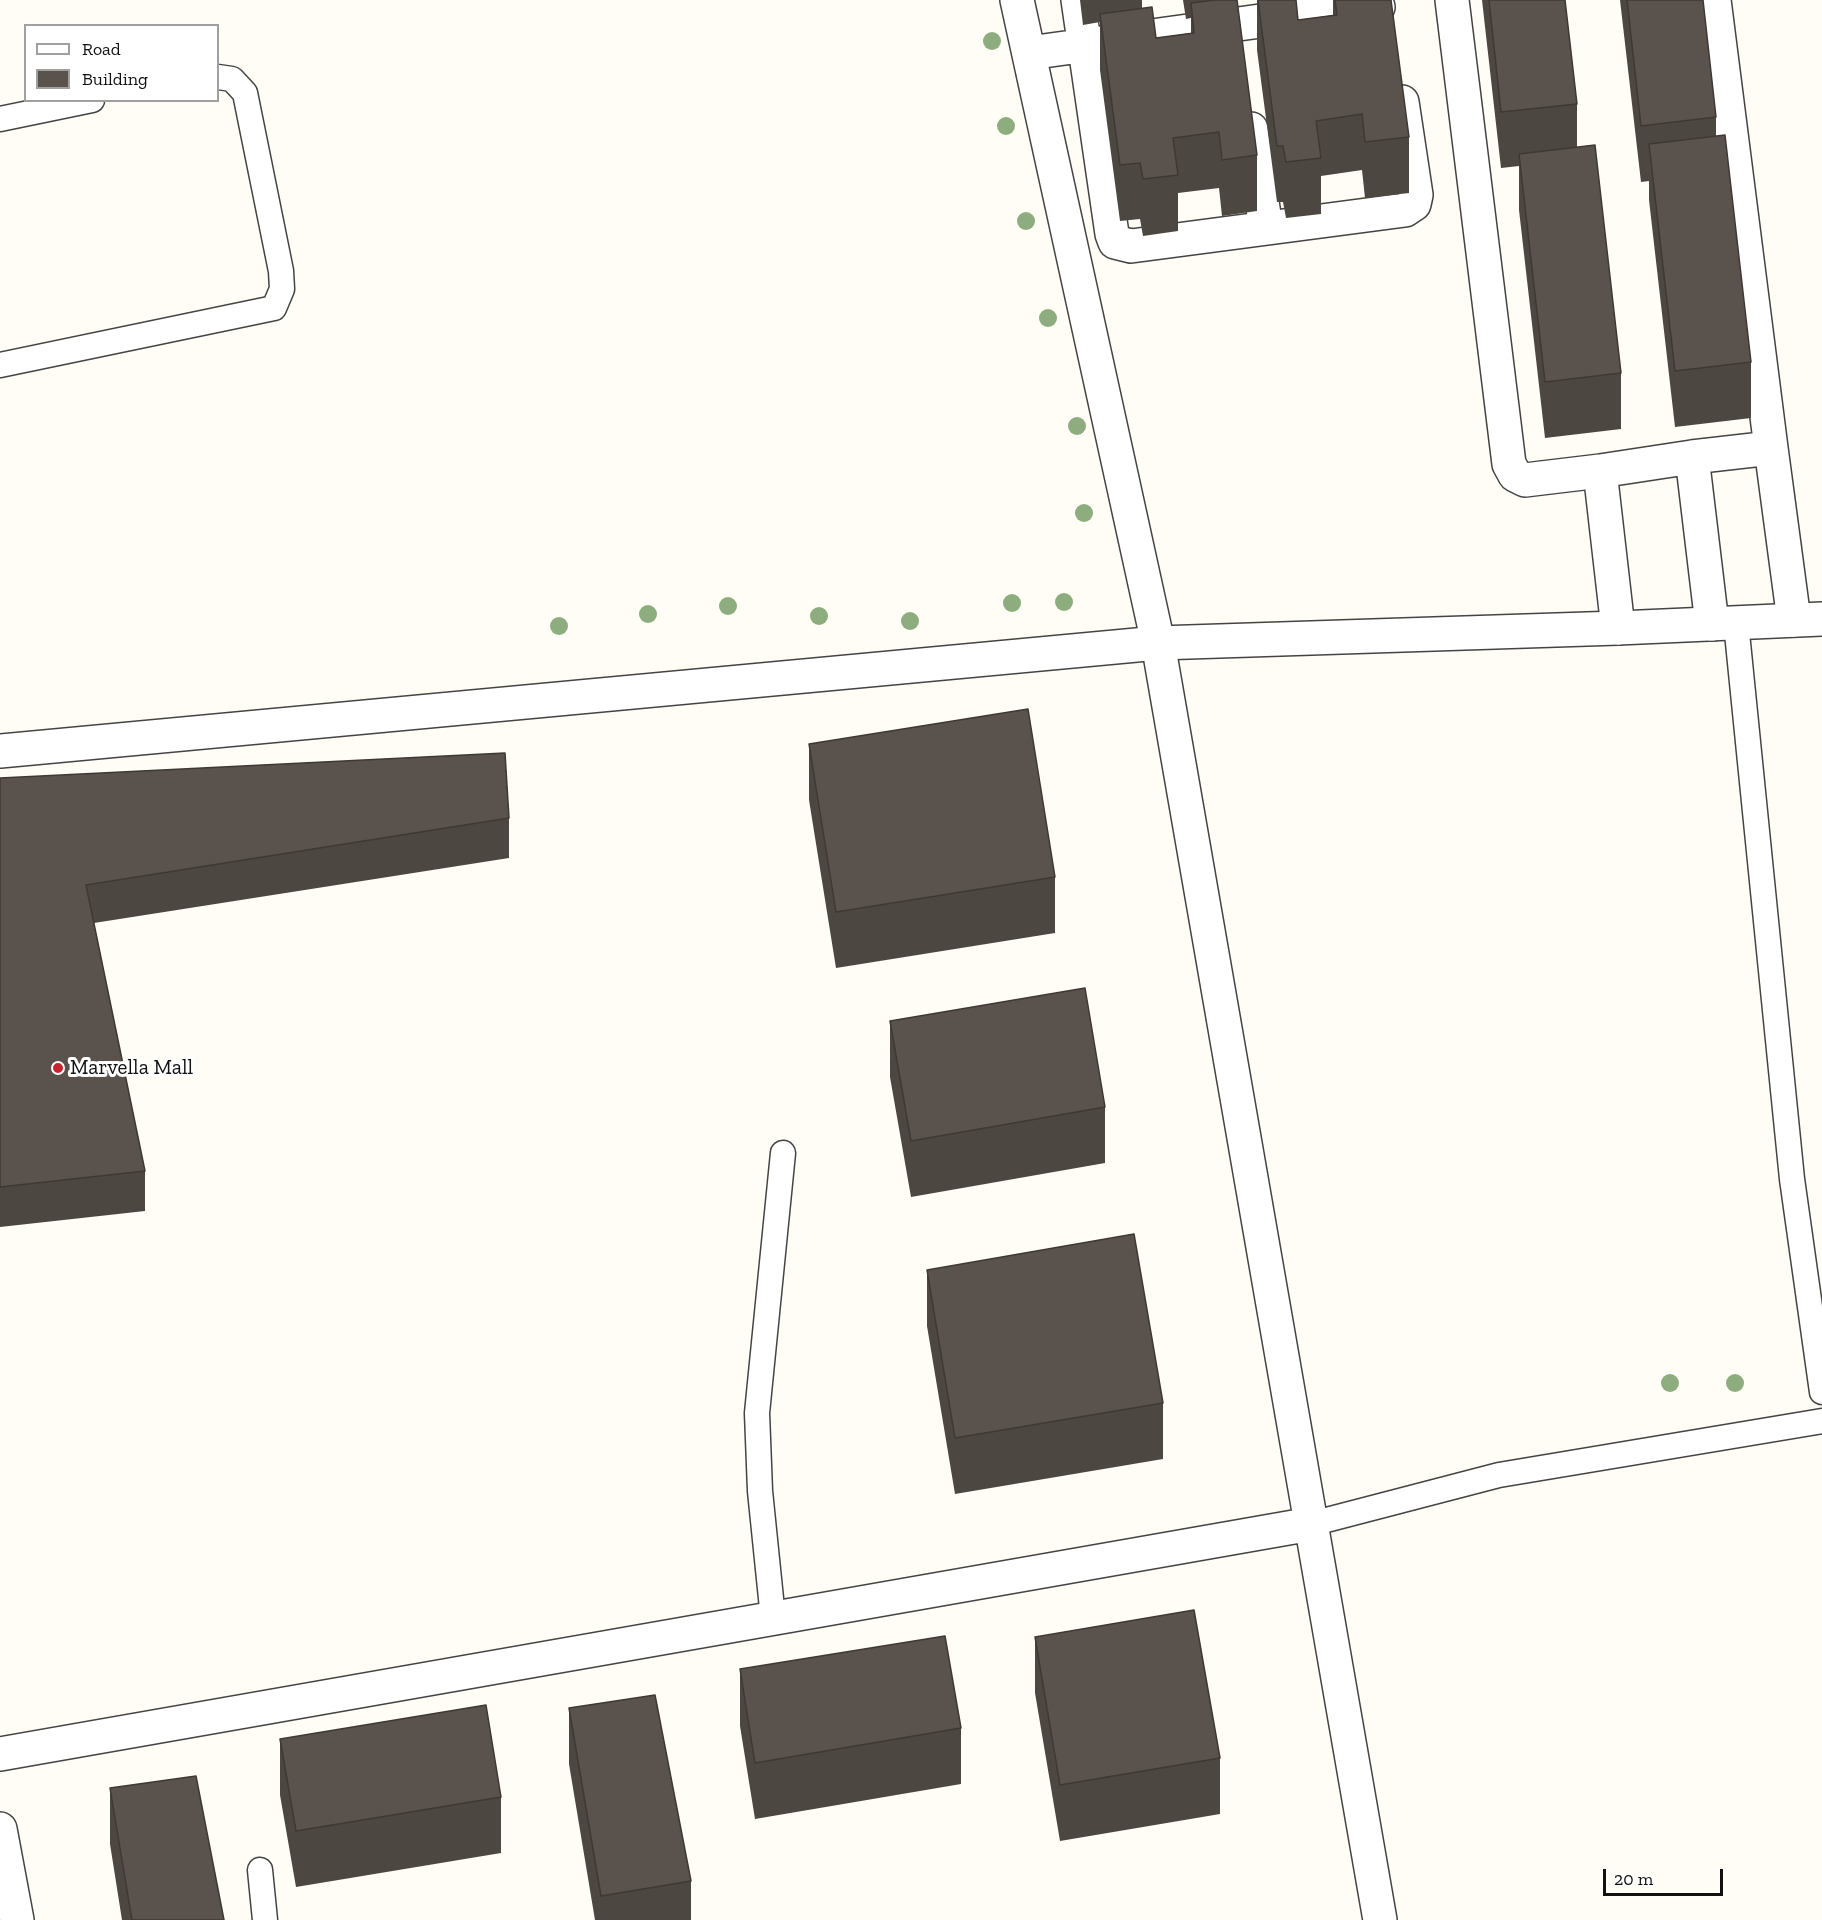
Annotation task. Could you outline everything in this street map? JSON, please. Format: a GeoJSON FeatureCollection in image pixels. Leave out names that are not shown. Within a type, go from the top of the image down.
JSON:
{"type":"FeatureCollection","features":[{"type":"Feature","properties":{"kind":"street"},"geometry":{"type":"LineString","coordinates":[[1017,0],[1158,643],[1380,1920]]}},
{"type":"Feature","properties":{"kind":"street"},"geometry":{"type":"LineString","coordinates":[[1078,0],[1115,242],[1131,246],[1405,210],[1414,204],[1416,195],[1397,70]]}},
{"type":"Feature","properties":{"kind":"street"},"geometry":{"type":"LineString","coordinates":[[1452,0],[1509,464],[1515,475],[1525,480],[1771,448]]}},
{"type":"Feature","properties":{"kind":"street"},"geometry":{"type":"LineString","coordinates":[[0,751],[1158,643],[1808,620],[1771,448],[1714,0]]}},
{"type":"Feature","properties":{"kind":"street"},"geometry":{"type":"LineString","coordinates":[[1029,53],[1085,46],[1234,13],[1375,6],[1385,9],[1389,14],[1392,36]]}},
{"type":"Feature","properties":{"kind":"street"},"geometry":{"type":"LineString","coordinates":[[1234,13],[1240,59]]}},
{"type":"Feature","properties":{"kind":"street"},"geometry":{"type":"LineString","coordinates":[[1247,104],[1266,228]]}},
{"type":"Feature","properties":{"kind":"street"},"geometry":{"type":"LineString","coordinates":[[1692,457],[1724,624]]}},
{"type":"Feature","properties":{"kind":"street"},"geometry":{"type":"LineString","coordinates":[[1600,471],[1618,628]]}},
{"type":"Feature","properties":{"kind":"street"},"geometry":{"type":"LineString","coordinates":[[0,1755],[1311,1524]]}},
{"type":"Feature","properties":{"kind":"street"},"geometry":{"type":"LineString","coordinates":[[0,1829],[17,1920]]}},
{"type":"Feature","properties":{"kind":"lane"},"geometry":{"type":"LineString","coordinates":[[0,365],[274,308],[282,289],[281,271],[245,93],[232,79],[219,77]]}},
{"type":"Feature","properties":{"kind":"lane"},"geometry":{"type":"LineString","coordinates":[[0,119],[82,102]]}},
{"type":"Feature","properties":{"kind":"lane"},"geometry":{"type":"LineString","coordinates":[[1724,624],[1792,1179],[1822,1392]]}},
{"type":"Feature","properties":{"kind":"lane"},"geometry":{"type":"LineString","coordinates":[[773,1618],[760,1491],[757,1413],[783,1153]]}},
{"type":"Feature","properties":{"kind":"lane"},"geometry":{"type":"LineString","coordinates":[[1311,1524],[1499,1475],[1822,1421]]}},
{"type":"Feature","properties":{"kind":"lane"},"geometry":{"type":"LineString","coordinates":[[260,1870],[265,1920]]}},
{"type":"Feature","properties":{"kind":"building"},"geometry":{"type":"Polygon","coordinates":[[[1237,0],[1257,155],[1222,160],[1219,132],[1173,138],[1178,175],[1143,179],[1140,163],[1120,165],[1100,14],[1152,7],[1156,38],[1194,33],[1191,3],[1237,0]]]}},
{"type":"Feature","properties":{"kind":"building"},"geometry":{"type":"Polygon","coordinates":[[[1258,0],[1296,0],[1298,20],[1337,15],[1335,0],[1391,0],[1409,137],[1365,142],[1362,114],[1316,121],[1321,158],[1286,162],[1283,146],[1277,146],[1258,0]]]}},
{"type":"Feature","properties":{"kind":"building"},"geometry":{"type":"Polygon","coordinates":[[[1489,0],[1565,0],[1577,104],[1501,112],[1489,0]]]}},
{"type":"Feature","properties":{"kind":"building"},"geometry":{"type":"Polygon","coordinates":[[[1627,0],[1703,0],[1716,117],[1641,126],[1627,0]]]}},
{"type":"Feature","properties":{"kind":"building"},"geometry":{"type":"Polygon","coordinates":[[[1725,135],[1751,362],[1675,371],[1649,144],[1725,135]]]}},
{"type":"Feature","properties":{"kind":"building"},"geometry":{"type":"Polygon","coordinates":[[[1595,145],[1621,373],[1545,382],[1519,154],[1595,145]]]}},
{"type":"Feature","properties":{"kind":"building"},"geometry":{"type":"Polygon","coordinates":[[[1028,709],[1055,877],[836,912],[809,744],[1028,709]]]}},
{"type":"Feature","properties":{"kind":"building","name":"Marvella Mall"},"geometry":{"type":"Polygon","coordinates":[[[505,753],[509,818],[86,885],[145,1171],[0,1187],[0,778],[505,753]]]}},
{"type":"Feature","properties":{"kind":"building"},"geometry":{"type":"Polygon","coordinates":[[[1085,988],[1105,1107],[911,1141],[890,1021],[1085,988]]]}},
{"type":"Feature","properties":{"kind":"building"},"geometry":{"type":"Polygon","coordinates":[[[1134,1234],[1163,1403],[955,1438],[927,1270],[1134,1234]]]}},
{"type":"Feature","properties":{"kind":"building"},"geometry":{"type":"Polygon","coordinates":[[[1194,1610],[1220,1758],[1060,1785],[1035,1637],[1194,1610]]]}},
{"type":"Feature","properties":{"kind":"building"},"geometry":{"type":"Polygon","coordinates":[[[945,1636],[961,1728],[755,1763],[740,1669],[945,1636]]]}},
{"type":"Feature","properties":{"kind":"building"},"geometry":{"type":"Polygon","coordinates":[[[655,1695],[691,1881],[601,1896],[569,1708],[655,1695]]]}},
{"type":"Feature","properties":{"kind":"building"},"geometry":{"type":"Polygon","coordinates":[[[486,1705],[501,1797],[296,1831],[280,1739],[486,1705]]]}},
{"type":"Feature","properties":{"kind":"building"},"geometry":{"type":"Polygon","coordinates":[[[196,1776],[224,1920],[132,1920],[110,1788],[196,1776]]]}},
{"type":"Feature","properties":{"kind":"place","name":"Marvella Mall"},"geometry":{"type":"Point","coordinates":[58,1068]}}]}
